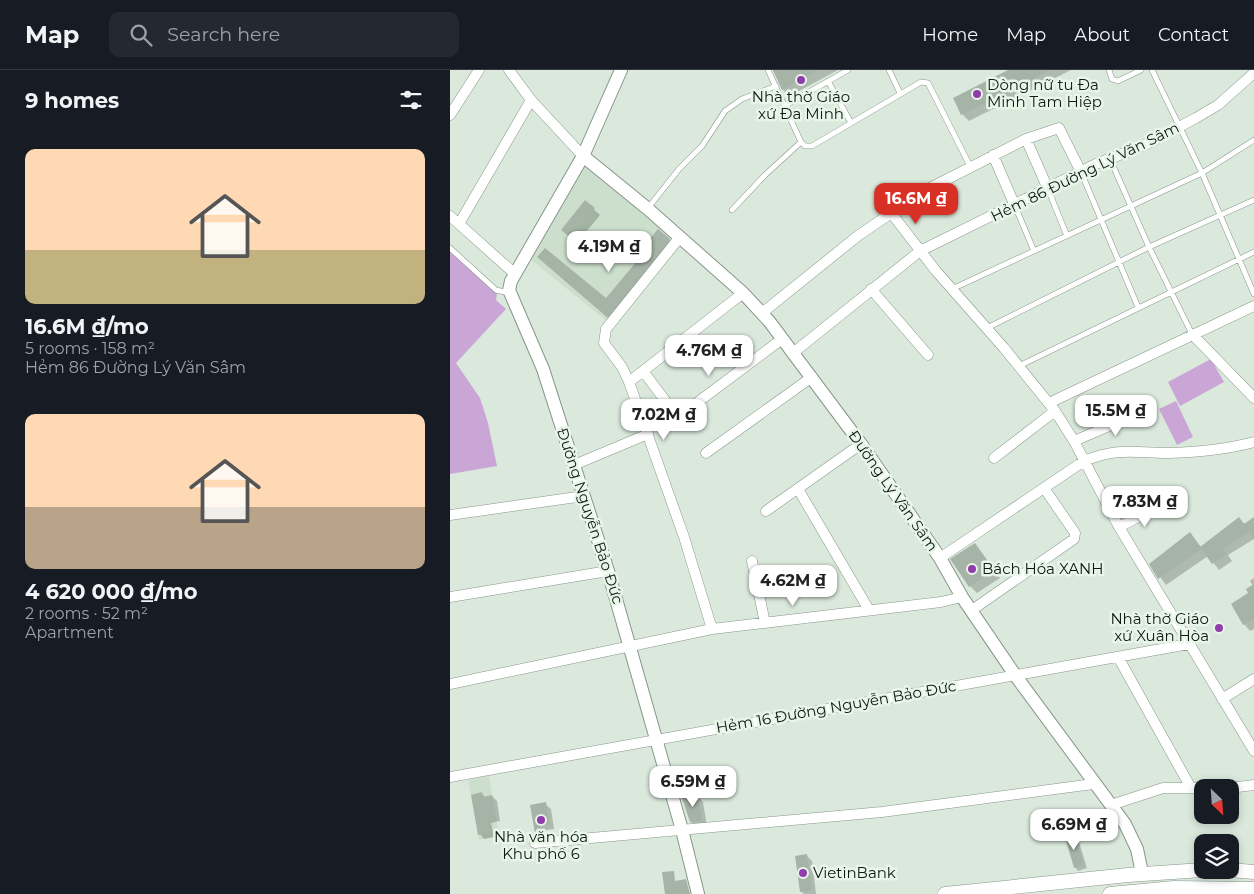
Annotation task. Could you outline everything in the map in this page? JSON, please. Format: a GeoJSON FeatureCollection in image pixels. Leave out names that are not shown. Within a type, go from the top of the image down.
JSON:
{"type":"FeatureCollection","features":[{"type":"Feature","properties":{"kind":"main road"},"geometry":{"type":"LineString","coordinates":[[945,894],[1135,874],[1194,871]]}},
{"type":"Feature","properties":{"kind":"main road"},"geometry":{"type":"LineString","coordinates":[[1239,871],[1254,872]]}},
{"type":"Feature","properties":{"kind":"main road"},"geometry":{"type":"LineString","coordinates":[[1135,874],[1144,890]]}},
{"type":"Feature","properties":{"kind":"main road"},"geometry":{"type":"LineString","coordinates":[[1130,893],[1135,874]]}},
{"type":"Feature","properties":{"kind":"main road"},"geometry":{"type":"LineString","coordinates":[[1110,894],[1194,887],[1254,889]]}},
{"type":"Feature","properties":{"kind":"street"},"geometry":{"type":"LineString","coordinates":[[450,115],[479,70]]}},
{"type":"Feature","properties":{"kind":"street"},"geometry":{"type":"LineString","coordinates":[[509,70],[531,100],[583,156]]}},
{"type":"Feature","properties":{"kind":"street"},"geometry":{"type":"LineString","coordinates":[[510,293],[509,285],[583,156],[621,70]]}},
{"type":"Feature","properties":{"kind":"street","name":"Hẻm 86 Đường Lý Văn Sâm"},"geometry":{"type":"LineString","coordinates":[[793,353],[920,251],[1081,172],[1145,145],[1218,105],[1254,73]]}},
{"type":"Feature","properties":{"kind":"street"},"geometry":{"type":"LineString","coordinates":[[460,224],[531,100]]}},
{"type":"Feature","properties":{"kind":"street"},"geometry":{"type":"LineString","coordinates":[[762,313],[859,236],[924,191],[970,166],[1026,140],[1059,128],[1081,172]]}},
{"type":"Feature","properties":{"kind":"street"},"geometry":{"type":"LineString","coordinates":[[1026,140],[1048,189]]}},
{"type":"Feature","properties":{"kind":"street"},"geometry":{"type":"LineString","coordinates":[[993,155],[1015,206]]}},
{"type":"Feature","properties":{"kind":"street","name":"Đường Lý Văn Sâm"},"geometry":{"type":"LineString","coordinates":[[583,156],[648,209],[743,293],[762,313],[793,353],[862,444],[940,558],[962,596],[1016,675],[1111,805],[1134,842],[1135,874]]}},
{"type":"Feature","properties":{"kind":"street"},"geometry":{"type":"LineString","coordinates":[[892,214],[951,290],[1020,366],[1052,407],[1074,441],[1119,527],[1254,751]]}},
{"type":"Feature","properties":{"kind":"street"},"geometry":{"type":"LineString","coordinates":[[450,216],[515,274]]}},
{"type":"Feature","properties":{"kind":"street"},"geometry":{"type":"LineString","coordinates":[[680,238],[606,330],[604,343],[622,367],[629,382],[712,629]]}},
{"type":"Feature","properties":{"kind":"street"},"geometry":{"type":"LineString","coordinates":[[871,289],[928,355]]}},
{"type":"Feature","properties":{"kind":"street","name":"Đường Nguyễn Bảo Đức"},"geometry":{"type":"LineString","coordinates":[[510,293],[543,370],[608,571],[682,830],[698,894]]}},
{"type":"Feature","properties":{"kind":"street"},"geometry":{"type":"LineString","coordinates":[[629,382],[743,293]]}},
{"type":"Feature","properties":{"kind":"street"},"geometry":{"type":"LineString","coordinates":[[994,458],[1052,407],[1192,334],[1254,306]]}},
{"type":"Feature","properties":{"kind":"street"},"geometry":{"type":"LineString","coordinates":[[1192,334],[1254,398]]}},
{"type":"Feature","properties":{"kind":"street"},"geometry":{"type":"LineString","coordinates":[[643,371],[673,411],[682,414],[782,339]]}},
{"type":"Feature","properties":{"kind":"street"},"geometry":{"type":"LineString","coordinates":[[706,453],[812,378]]}},
{"type":"Feature","properties":{"kind":"street"},"geometry":{"type":"LineString","coordinates":[[1074,441],[1149,409]]}},
{"type":"Feature","properties":{"kind":"street"},"geometry":{"type":"LineString","coordinates":[[574,465],[648,434]]}},
{"type":"Feature","properties":{"kind":"street"},"geometry":{"type":"LineString","coordinates":[[940,558],[1084,461],[1119,450],[1169,453],[1254,442]]}},
{"type":"Feature","properties":{"kind":"street"},"geometry":{"type":"LineString","coordinates":[[766,511],[862,444]]}},
{"type":"Feature","properties":{"kind":"street"},"geometry":{"type":"LineString","coordinates":[[798,488],[869,610]]}},
{"type":"Feature","properties":{"kind":"street"},"geometry":{"type":"LineString","coordinates":[[972,610],[1074,539],[1075,533],[1044,488]]}},
{"type":"Feature","properties":{"kind":"street"},"geometry":{"type":"LineString","coordinates":[[450,515],[584,496]]}},
{"type":"Feature","properties":{"kind":"street"},"geometry":{"type":"LineString","coordinates":[[1119,527],[1159,506]]}},
{"type":"Feature","properties":{"kind":"street"},"geometry":{"type":"LineString","coordinates":[[752,561],[765,623]]}},
{"type":"Feature","properties":{"kind":"street"},"geometry":{"type":"LineString","coordinates":[[450,597],[608,571]]}},
{"type":"Feature","properties":{"kind":"street"},"geometry":{"type":"LineString","coordinates":[[450,684],[712,629],[941,602],[962,596]]}},
{"type":"Feature","properties":{"kind":"street","name":"Hẻm 16 Đường Nguyễn Bảo Đức"},"geometry":{"type":"LineString","coordinates":[[450,776],[656,738],[853,706],[1189,644]]}},
{"type":"Feature","properties":{"kind":"street"},"geometry":{"type":"LineString","coordinates":[[1118,657],[1152,722],[1191,788]]}},
{"type":"Feature","properties":{"kind":"street"},"geometry":{"type":"LineString","coordinates":[[1222,699],[1254,679]]}},
{"type":"Feature","properties":{"kind":"street"},"geometry":{"type":"LineString","coordinates":[[535,843],[882,812],[1094,784]]}},
{"type":"Feature","properties":{"kind":"street"},"geometry":{"type":"LineString","coordinates":[[1239,787],[1254,785]]}},
{"type":"Feature","properties":{"kind":"street"},"geometry":{"type":"LineString","coordinates":[[1111,805],[1163,788],[1191,788]]}},
{"type":"Feature","properties":{"kind":"lane"},"geometry":{"type":"LineString","coordinates":[[768,70],[786,105],[801,142],[805,146],[812,146],[921,82],[928,83],[970,166]]}},
{"type":"Feature","properties":{"kind":"lane"},"geometry":{"type":"LineString","coordinates":[[786,105],[848,70]]}},
{"type":"Feature","properties":{"kind":"lane"},"geometry":{"type":"LineString","coordinates":[[889,70],[900,93]]}},
{"type":"Feature","properties":{"kind":"lane"},"geometry":{"type":"LineString","coordinates":[[1109,70],[1112,79],[1118,81],[1141,70]]}},
{"type":"Feature","properties":{"kind":"lane"},"geometry":{"type":"LineString","coordinates":[[1152,70],[1202,173],[1237,259],[1254,294]]}},
{"type":"Feature","properties":{"kind":"lane"},"geometry":{"type":"LineString","coordinates":[[828,81],[851,123]]}},
{"type":"Feature","properties":{"kind":"lane"},"geometry":{"type":"LineString","coordinates":[[648,209],[679,169],[702,146],[725,111],[742,99],[776,86]]}},
{"type":"Feature","properties":{"kind":"lane"},"geometry":{"type":"LineString","coordinates":[[951,290],[1202,173],[1254,140]]}},
{"type":"Feature","properties":{"kind":"lane"},"geometry":{"type":"LineString","coordinates":[[732,210],[765,175],[801,142]]}},
{"type":"Feature","properties":{"kind":"lane"},"geometry":{"type":"LineString","coordinates":[[1110,159],[1149,247],[1192,334]]}},
{"type":"Feature","properties":{"kind":"lane"},"geometry":{"type":"LineString","coordinates":[[1081,172],[1138,307]]}},
{"type":"Feature","properties":{"kind":"lane"},"geometry":{"type":"LineString","coordinates":[[1048,189],[1067,236]]}},
{"type":"Feature","properties":{"kind":"lane"},"geometry":{"type":"LineString","coordinates":[[987,328],[1149,247],[1254,200]]}},
{"type":"Feature","properties":{"kind":"lane"},"geometry":{"type":"LineString","coordinates":[[1015,206],[1034,251]]}},
{"type":"Feature","properties":{"kind":"lane"},"geometry":{"type":"LineString","coordinates":[[450,248],[496,290],[502,293],[510,293]]}},
{"type":"Feature","properties":{"kind":"lane"},"geometry":{"type":"LineString","coordinates":[[1020,366],[1170,291],[1254,252]]}},
{"type":"Feature","properties":{"kind":"shaded area"},"geometry":{"type":"Polygon","coordinates":[[[585,164],[674,239],[608,322],[530,259],[585,164]]]}},
{"type":"Feature","properties":{"kind":"shaded area"},"geometry":{"type":"Polygon","coordinates":[[[450,250],[497,294],[496,300],[506,309],[456,363],[480,398],[488,423],[497,466],[450,474],[450,250]]]}},
{"type":"Feature","properties":{"kind":"shaded area"},"geometry":{"type":"Polygon","coordinates":[[[1211,359],[1224,382],[1180,406],[1168,382],[1211,359]]]}},
{"type":"Feature","properties":{"kind":"shaded area"},"geometry":{"type":"Polygon","coordinates":[[[1176,401],[1193,437],[1177,445],[1159,409],[1176,401]]]}},
{"type":"Feature","properties":{"kind":"shaded area"},"geometry":{"type":"Polygon","coordinates":[[[489,776],[499,836],[479,840],[468,780],[489,776]]]}},
{"type":"Feature","properties":{"kind":"building"},"geometry":{"type":"Polygon","coordinates":[[[773,70],[818,70],[782,90],[773,70]]]}},
{"type":"Feature","properties":{"kind":"building","name":"Dòng nữ tu Đa Minh Tam Hiệp"},"geometry":{"type":"Polygon","coordinates":[[[1008,70],[1050,70],[961,115],[953,98],[1008,70]]]}},
{"type":"Feature","properties":{"kind":"building"},"geometry":{"type":"Polygon","coordinates":[[[585,200],[595,208],[571,238],[561,230],[585,200]]]}},
{"type":"Feature","properties":{"kind":"building"},"geometry":{"type":"Polygon","coordinates":[[[658,229],[670,239],[607,317],[537,257],[545,248],[606,298],[642,255],[632,247],[643,235],[649,240],[658,229]]]}},
{"type":"Feature","properties":{"kind":"building"},"geometry":{"type":"Polygon","coordinates":[[[1239,517],[1244,524],[1254,517],[1254,540],[1249,532],[1223,549],[1227,554],[1212,564],[1200,547],[1239,517]]]}},
{"type":"Feature","properties":{"kind":"building"},"geometry":{"type":"Polygon","coordinates":[[[1190,532],[1202,549],[1158,579],[1149,564],[1190,532]]]}},
{"type":"Feature","properties":{"kind":"building","name":"Bách Hóa XANH"},"geometry":{"type":"Polygon","coordinates":[[[975,543],[994,570],[969,587],[950,559],[975,543]]]}},
{"type":"Feature","properties":{"kind":"building"},"geometry":{"type":"Polygon","coordinates":[[[1254,584],[1254,619],[1243,625],[1231,604],[1248,593],[1246,589],[1254,584]]]}},
{"type":"Feature","properties":{"kind":"building"},"geometry":{"type":"Polygon","coordinates":[[[482,792],[483,797],[492,795],[496,816],[487,818],[490,833],[478,835],[471,795],[482,792]]]}},
{"type":"Feature","properties":{"kind":"building"},"geometry":{"type":"Polygon","coordinates":[[[698,795],[702,821],[690,822],[682,798],[698,795]]]}},
{"type":"Feature","properties":{"kind":"building"},"geometry":{"type":"Polygon","coordinates":[[[546,802],[550,824],[541,825],[542,833],[535,834],[530,805],[546,802]]]}},
{"type":"Feature","properties":{"kind":"building"},"geometry":{"type":"Polygon","coordinates":[[[1075,834],[1084,865],[1074,868],[1065,837],[1075,834]]]}},
{"type":"Feature","properties":{"kind":"building","name":"VietinBank"},"geometry":{"type":"Polygon","coordinates":[[[807,854],[812,890],[800,892],[795,856],[807,854]]]}},
{"type":"Feature","properties":{"kind":"building"},"geometry":{"type":"Polygon","coordinates":[[[674,871],[675,881],[686,879],[690,894],[665,894],[662,872],[674,871]]]}},
{"type":"Feature","properties":{"kind":"place","name":"Nhà thờ Giáo xứ Đa Minh"},"geometry":{"type":"Point","coordinates":[801,80]}},
{"type":"Feature","properties":{"kind":"place","name":"Dòng nữ tu Đa Minh Tam Hiệp"},"geometry":{"type":"Point","coordinates":[977,94]}},
{"type":"Feature","properties":{"kind":"place","name":"Bách Hóa XANH"},"geometry":{"type":"Point","coordinates":[972,569]}},
{"type":"Feature","properties":{"kind":"place","name":"Nhà thờ Giáo xứ Xuân Hòa"},"geometry":{"type":"Point","coordinates":[1219,628]}},
{"type":"Feature","properties":{"kind":"place","name":"Nhà văn hóa Khu phố 6"},"geometry":{"type":"Point","coordinates":[541,820]}},
{"type":"Feature","properties":{"kind":"place","name":"VietinBank"},"geometry":{"type":"Point","coordinates":[803,873]}}]}
